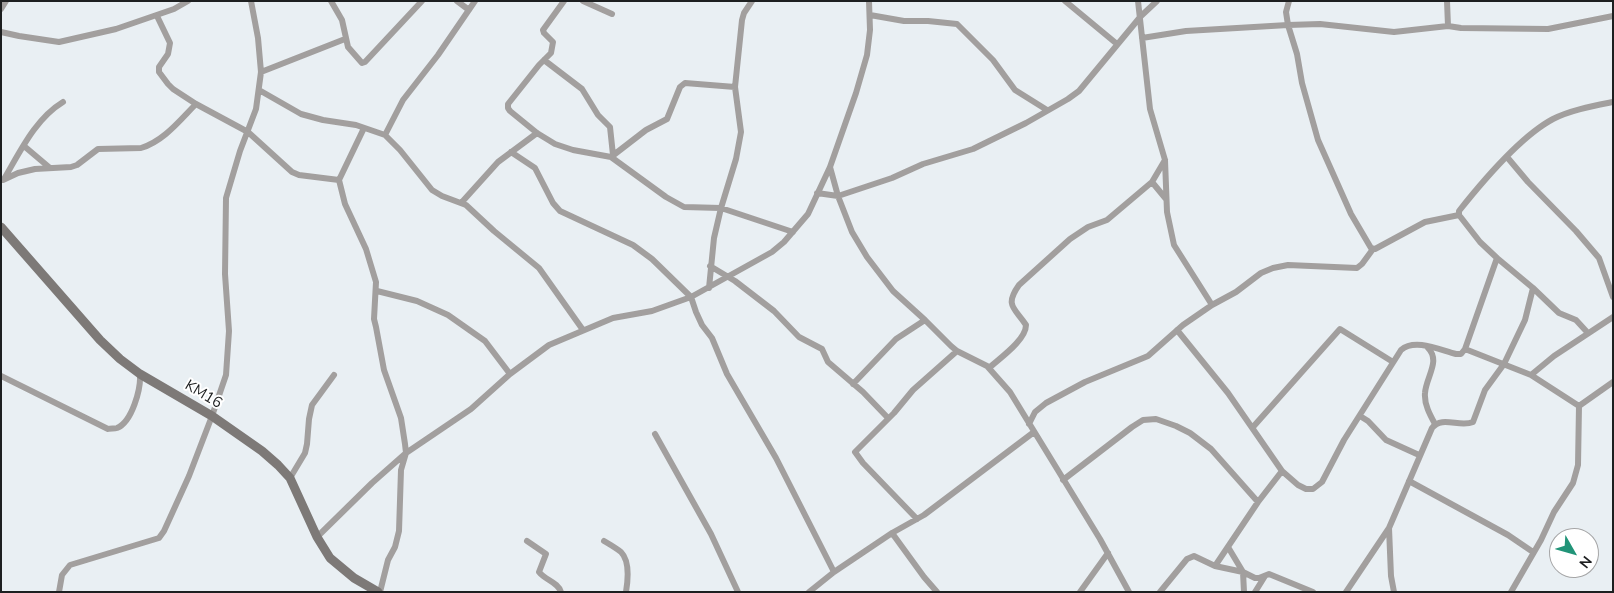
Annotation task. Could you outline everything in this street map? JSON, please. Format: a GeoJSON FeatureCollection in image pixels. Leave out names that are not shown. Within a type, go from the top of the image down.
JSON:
{"type":"FeatureCollection","features":[{"type":"Feature","properties":{"kind":"street"},"geometry":{"type":"LineString","coordinates":[[1,9],[6,1]]}},
{"type":"Feature","properties":{"kind":"street"},"geometry":{"type":"LineString","coordinates":[[1,32],[60,42],[116,29],[157,16],[188,1]]}},
{"type":"Feature","properties":{"kind":"street"},"geometry":{"type":"LineString","coordinates":[[59,592],[62,576],[70,565],[159,538],[189,476],[226,375],[229,331],[225,274],[226,198],[240,151],[256,109],[261,72],[258,38],[251,1]]}},
{"type":"Feature","properties":{"kind":"street"},"geometry":{"type":"LineString","coordinates":[[331,1],[342,20],[348,47],[362,62],[365,62],[422,1]]}},
{"type":"Feature","properties":{"kind":"street"},"geometry":{"type":"LineString","coordinates":[[457,1],[469,10]]}},
{"type":"Feature","properties":{"kind":"street"},"geometry":{"type":"LineString","coordinates":[[385,135],[403,100],[476,1]]}},
{"type":"Feature","properties":{"kind":"street"},"geometry":{"type":"LineString","coordinates":[[564,1],[543,30],[544,34],[554,42],[551,53],[508,104],[510,111],[537,133],[555,144],[573,150],[612,156],[666,197],[684,207],[721,208],[793,232]]}},
{"type":"Feature","properties":{"kind":"street"},"geometry":{"type":"LineString","coordinates":[[583,1],[612,14]]}},
{"type":"Feature","properties":{"kind":"street"},"geometry":{"type":"LineString","coordinates":[[708,288],[714,238],[736,159],[741,132],[735,87],[742,20],[752,1]]}},
{"type":"Feature","properties":{"kind":"street"},"geometry":{"type":"LineString","coordinates":[[317,538],[372,483],[406,453],[471,409],[510,374],[548,345],[613,318],[652,311],[691,297],[772,252],[793,232],[808,214],[830,167],[856,93],[867,55],[870,30],[869,1]]}},
{"type":"Feature","properties":{"kind":"street"},"geometry":{"type":"LineString","coordinates":[[1065,1],[1117,44]]}},
{"type":"Feature","properties":{"kind":"street"},"geometry":{"type":"LineString","coordinates":[[1138,1],[1150,109],[1165,160],[1167,212],[1174,245],[1212,304]]}},
{"type":"Feature","properties":{"kind":"street"},"geometry":{"type":"LineString","coordinates":[[817,193],[838,196],[892,178],[923,164],[984,145],[1026,123],[1079,91],[1141,16],[1157,1]]}},
{"type":"Feature","properties":{"kind":"street"},"geometry":{"type":"LineString","coordinates":[[1289,1],[1286,12],[1288,24],[1318,140],[1351,214],[1373,249]]}},
{"type":"Feature","properties":{"kind":"street"},"geometry":{"type":"LineString","coordinates":[[1447,1],[1448,26]]}},
{"type":"Feature","properties":{"kind":"street"},"geometry":{"type":"LineString","coordinates":[[870,15],[904,21],[935,21],[956,24],[993,60],[1016,90],[1047,110]]}},
{"type":"Feature","properties":{"kind":"street"},"geometry":{"type":"LineString","coordinates":[[157,16],[170,43],[170,49],[159,67],[159,72],[173,89],[196,104],[248,132],[292,172],[339,180]]}},
{"type":"Feature","properties":{"kind":"street"},"geometry":{"type":"LineString","coordinates":[[1142,38],[1186,31],[1288,24],[1320,24],[1394,32],[1448,26],[1461,28],[1548,29],[1613,16]]}},
{"type":"Feature","properties":{"kind":"street"},"geometry":{"type":"LineString","coordinates":[[261,72],[346,39]]}},
{"type":"Feature","properties":{"kind":"street"},"geometry":{"type":"LineString","coordinates":[[544,60],[580,86],[598,116],[608,125],[611,133],[612,156]]}},
{"type":"Feature","properties":{"kind":"street"},"geometry":{"type":"LineString","coordinates":[[612,156],[646,130],[668,119],[682,84],[735,87]]}},
{"type":"Feature","properties":{"kind":"street"},"geometry":{"type":"LineString","coordinates":[[259,90],[301,114],[364,128],[385,135],[400,150],[432,190],[442,196],[462,202],[538,268],[583,330]]}},
{"type":"Feature","properties":{"kind":"street"},"geometry":{"type":"LineString","coordinates":[[2,181],[42,119],[54,107],[63,102]]}},
{"type":"Feature","properties":{"kind":"street"},"geometry":{"type":"LineString","coordinates":[[1459,215],[1459,211],[1487,177],[1523,142],[1553,119],[1591,106],[1613,102]]}},
{"type":"Feature","properties":{"kind":"street"},"geometry":{"type":"LineString","coordinates":[[2,181],[18,173],[35,169],[77,165],[98,149],[142,148],[148,146],[170,130],[196,104]]}},
{"type":"Feature","properties":{"kind":"street"},"geometry":{"type":"LineString","coordinates":[[364,128],[339,180],[345,204],[366,249],[376,282],[374,319],[384,370],[401,418],[406,453],[401,470],[399,531],[379,592]]}},
{"type":"Feature","properties":{"kind":"street"},"geometry":{"type":"LineString","coordinates":[[462,202],[498,162],[537,133]]}},
{"type":"Feature","properties":{"kind":"street"},"geometry":{"type":"LineString","coordinates":[[24,146],[50,168]]}},
{"type":"Feature","properties":{"kind":"street"},"geometry":{"type":"LineString","coordinates":[[510,152],[535,168],[553,203],[560,211],[633,245],[652,259],[691,297],[696,312],[712,338],[729,378],[776,458],[834,572]]}},
{"type":"Feature","properties":{"kind":"street"},"geometry":{"type":"LineString","coordinates":[[1507,157],[1599,258],[1613,297]]}},
{"type":"Feature","properties":{"kind":"street"},"geometry":{"type":"LineString","coordinates":[[989,368],[1021,339],[1026,330],[1026,325],[1013,309],[1012,303],[1014,292],[1019,285],[1070,239],[1088,227],[1107,220],[1152,182],[1165,160]]}},
{"type":"Feature","properties":{"kind":"street"},"geometry":{"type":"LineString","coordinates":[[830,167],[838,196],[857,243],[867,258],[892,291],[957,351],[989,368],[1010,392],[1108,553],[1129,592]]}},
{"type":"Feature","properties":{"kind":"street"},"geometry":{"type":"LineString","coordinates":[[1152,182],[1166,199]]}},
{"type":"Feature","properties":{"kind":"street"},"geometry":{"type":"LineString","coordinates":[[1029,424],[1035,412],[1046,403],[1085,382],[1148,356],[1177,330],[1212,304],[1236,292],[1261,273],[1273,268],[1295,265],[1356,268],[1362,264],[1373,249],[1425,222],[1459,215]]}},
{"type":"Feature","properties":{"kind":"street"},"geometry":{"type":"LineString","coordinates":[[1459,215],[1480,242],[1533,288],[1558,313],[1576,320],[1588,332]]}},
{"type":"Feature","properties":{"kind":"street","name":"KM16"},"geometry":{"type":"LineString","coordinates":[[1,227],[100,340],[120,359],[140,374],[212,416],[262,451],[278,465],[290,478],[317,538],[330,558],[341,568],[379,592]]}},
{"type":"Feature","properties":{"kind":"street"},"geometry":{"type":"LineString","coordinates":[[1177,330],[1228,393],[1282,471],[1298,485],[1306,489],[1313,489],[1318,486],[1400,350],[1405,347],[1418,345],[1461,354],[1466,349],[1498,258]]}},
{"type":"Feature","properties":{"kind":"street"},"geometry":{"type":"LineString","coordinates":[[710,266],[735,281],[774,311],[799,337],[822,349],[828,362],[888,418]]}},
{"type":"Feature","properties":{"kind":"street"},"geometry":{"type":"LineString","coordinates":[[1346,592],[1389,528],[1419,455],[1435,424],[1443,421],[1468,425],[1473,422],[1485,390],[1504,364],[1525,320],[1533,288]]}},
{"type":"Feature","properties":{"kind":"street"},"geometry":{"type":"LineString","coordinates":[[377,291],[417,301],[448,315],[485,341],[510,374]]}},
{"type":"Feature","properties":{"kind":"street"},"geometry":{"type":"LineString","coordinates":[[1531,375],[1588,332],[1613,317]]}},
{"type":"Feature","properties":{"kind":"street"},"geometry":{"type":"LineString","coordinates":[[853,384],[896,339],[925,320]]}},
{"type":"Feature","properties":{"kind":"street"},"geometry":{"type":"LineString","coordinates":[[1253,427],[1340,329],[1393,362]]}},
{"type":"Feature","properties":{"kind":"street"},"geometry":{"type":"LineString","coordinates":[[1427,347],[1431,351],[1434,362],[1426,387],[1425,402],[1435,424]]}},
{"type":"Feature","properties":{"kind":"street"},"geometry":{"type":"LineString","coordinates":[[1466,349],[1531,375],[1579,406]]}},
{"type":"Feature","properties":{"kind":"street"},"geometry":{"type":"LineString","coordinates":[[917,519],[862,463],[855,452],[913,390],[957,351]]}},
{"type":"Feature","properties":{"kind":"street"},"geometry":{"type":"LineString","coordinates":[[1,376],[108,429],[117,428],[127,418],[140,386],[140,374]]}},
{"type":"Feature","properties":{"kind":"street"},"geometry":{"type":"LineString","coordinates":[[290,478],[307,444],[312,404],[334,375]]}},
{"type":"Feature","properties":{"kind":"street"},"geometry":{"type":"LineString","coordinates":[[1579,406],[1613,382]]}},
{"type":"Feature","properties":{"kind":"street"},"geometry":{"type":"LineString","coordinates":[[1511,592],[1541,540],[1554,512],[1568,493],[1576,474],[1579,454],[1579,406]]}},
{"type":"Feature","properties":{"kind":"street"},"geometry":{"type":"LineString","coordinates":[[1360,416],[1368,421],[1386,440],[1419,455]]}},
{"type":"Feature","properties":{"kind":"street"},"geometry":{"type":"LineString","coordinates":[[1063,480],[1132,427],[1143,420],[1156,419],[1176,426],[1202,441],[1258,502]]}},
{"type":"Feature","properties":{"kind":"street"},"geometry":{"type":"LineString","coordinates":[[809,592],[834,572],[892,533],[917,519],[1034,432]]}},
{"type":"Feature","properties":{"kind":"street"},"geometry":{"type":"LineString","coordinates":[[655,434],[711,534],[738,592]]}},
{"type":"Feature","properties":{"kind":"street"},"geometry":{"type":"LineString","coordinates":[[1215,566],[1258,502],[1282,471]]}},
{"type":"Feature","properties":{"kind":"street"},"geometry":{"type":"LineString","coordinates":[[1409,481],[1508,535],[1533,552]]}},
{"type":"Feature","properties":{"kind":"street"},"geometry":{"type":"LineString","coordinates":[[1389,528],[1391,576],[1394,592]]}},
{"type":"Feature","properties":{"kind":"street"},"geometry":{"type":"LineString","coordinates":[[892,533],[936,592]]}},
{"type":"Feature","properties":{"kind":"street"},"geometry":{"type":"LineString","coordinates":[[527,541],[546,554],[539,572],[559,586],[561,592]]}},
{"type":"Feature","properties":{"kind":"street"},"geometry":{"type":"LineString","coordinates":[[604,541],[621,552],[627,560],[628,584],[626,592]]}},
{"type":"Feature","properties":{"kind":"street"},"geometry":{"type":"LineString","coordinates":[[1228,547],[1242,572],[1244,592]]}},
{"type":"Feature","properties":{"kind":"street"},"geometry":{"type":"LineString","coordinates":[[1080,592],[1108,553]]}},
{"type":"Feature","properties":{"kind":"street"},"geometry":{"type":"LineString","coordinates":[[1160,592],[1186,559],[1194,556],[1215,566],[1242,572],[1255,578],[1269,574],[1313,592]]}},
{"type":"Feature","properties":{"kind":"street"},"geometry":{"type":"LineString","coordinates":[[1254,592],[1266,575]]}}]}
